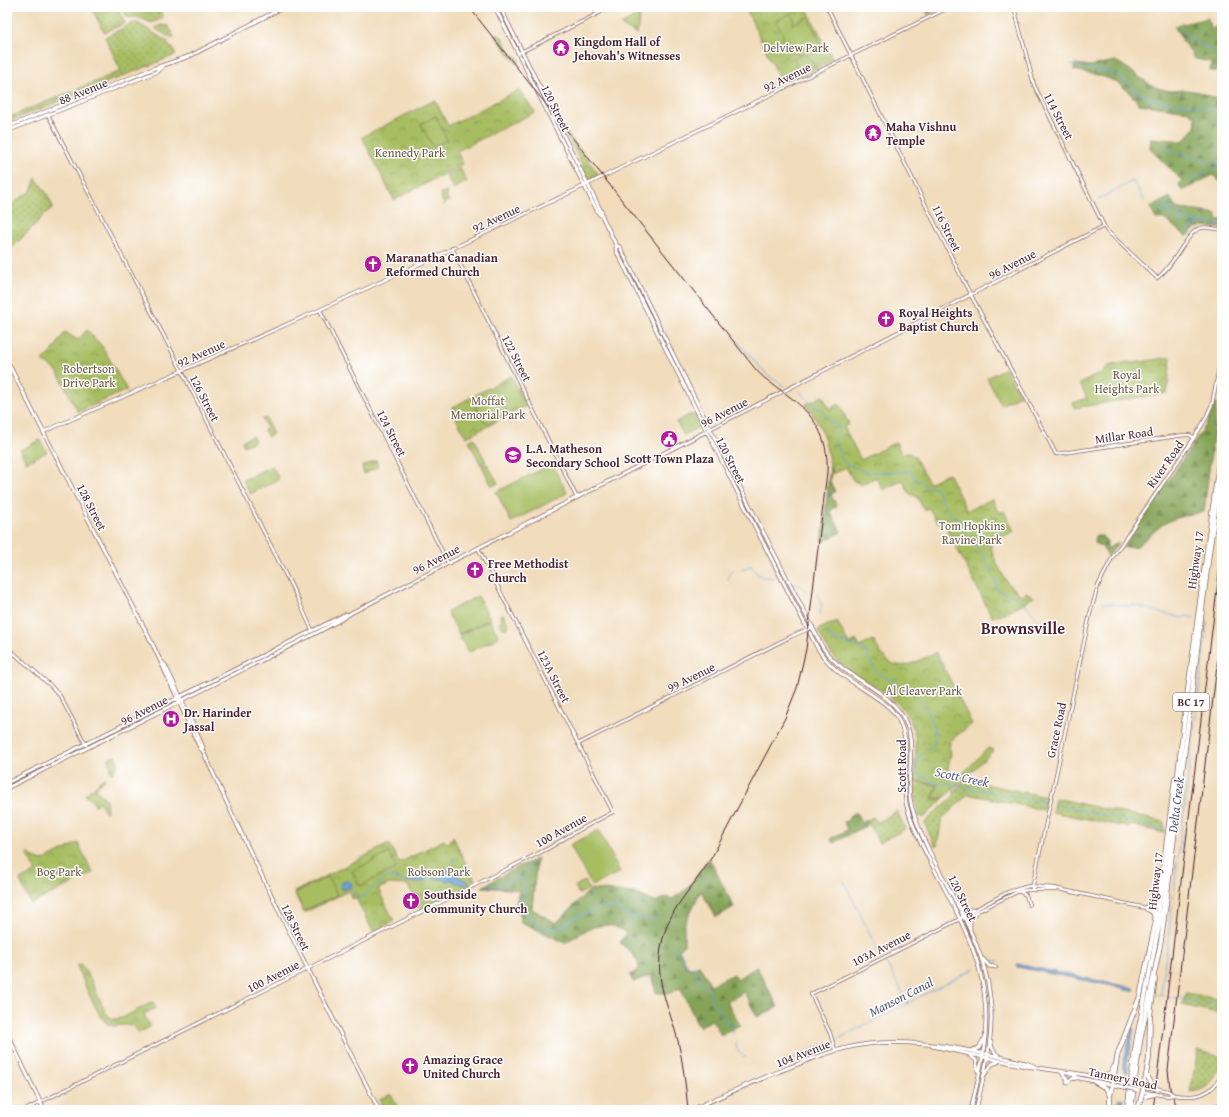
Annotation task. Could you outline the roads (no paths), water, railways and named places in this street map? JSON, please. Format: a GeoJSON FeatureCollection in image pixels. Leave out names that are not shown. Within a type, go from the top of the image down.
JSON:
{"type":"FeatureCollection","features":[{"type":"Feature","properties":{"kind":"highway","name":"Highway 17"},"geometry":{"type":"LineString","coordinates":[[1127,1110],[1136,1042],[1162,910],[1180,752],[1222,440]]}},
{"type":"Feature","properties":{"kind":"highway","name":"Highway 17"},"geometry":{"type":"LineString","coordinates":[[1130,1110],[1140,1042],[1161,941],[1209,554],[1222,463]]}},
{"type":"Feature","properties":{"kind":"highway"},"geometry":{"type":"LineString","coordinates":[[1095,1079],[1110,1074],[1114,1069],[1120,1047],[1140,996],[1154,926],[1173,790],[1180,752]]}},
{"type":"Feature","properties":{"kind":"highway"},"geometry":{"type":"LineString","coordinates":[[1146,908],[1155,905],[1159,894]]}},
{"type":"Feature","properties":{"kind":"highway"},"geometry":{"type":"LineString","coordinates":[[1146,908],[1154,913],[1154,926]]}},
{"type":"Feature","properties":{"kind":"highway"},"geometry":{"type":"LineString","coordinates":[[1138,1110],[1144,1092],[1150,1051],[1150,1016],[1161,941]]}},
{"type":"Feature","properties":{"kind":"highway"},"geometry":{"type":"LineString","coordinates":[[1110,1110],[1110,1096],[1117,1059]]}},
{"type":"Feature","properties":{"kind":"highway"},"geometry":{"type":"LineString","coordinates":[[1147,1071],[1151,1083],[1157,1089]]}},
{"type":"Feature","properties":{"kind":"highway"},"geometry":{"type":"LineString","coordinates":[[1095,1079],[1107,1089],[1110,1096]]}},
{"type":"Feature","properties":{"kind":"highway"},"geometry":{"type":"LineString","coordinates":[[1138,1110],[1144,1098],[1155,1094]]}},
{"type":"Feature","properties":{"kind":"main road","name":"88 Avenue"},"geometry":{"type":"LineString","coordinates":[[7,126],[47,113],[156,72],[165,66],[190,56],[284,7]]}},
{"type":"Feature","properties":{"kind":"main road","name":"120 Street"},"geometry":{"type":"LineString","coordinates":[[495,7],[541,89],[584,186],[599,214],[602,216]]}},
{"type":"Feature","properties":{"kind":"main road","name":"120 Street"},"geometry":{"type":"LineString","coordinates":[[500,7],[534,85],[588,184],[602,212],[602,216],[616,245],[616,250],[808,629],[824,658],[842,676]]}},
{"type":"Feature","properties":{"kind":"main road"},"geometry":{"type":"LineString","coordinates":[[534,85],[541,89]]}},
{"type":"Feature","properties":{"kind":"main road","name":"88 Avenue"},"geometry":{"type":"LineString","coordinates":[[7,131],[47,113]]}},
{"type":"Feature","properties":{"kind":"main road","name":"128 Street"},"geometry":{"type":"LineString","coordinates":[[7,361],[161,661],[165,665],[180,700],[203,746],[202,749],[243,838],[307,969],[379,1110]]}},
{"type":"Feature","properties":{"kind":"main road","name":"120 Street"},"geometry":{"type":"LineString","coordinates":[[708,430],[827,654],[845,671]]}},
{"type":"Feature","properties":{"kind":"main road","name":"96 Avenue"},"geometry":{"type":"LineString","coordinates":[[7,783],[132,726],[312,630],[351,612],[577,498],[708,430]]}},
{"type":"Feature","properties":{"kind":"main road","name":"96 Avenue"},"geometry":{"type":"LineString","coordinates":[[7,788],[124,725],[180,700],[308,637],[340,620],[351,612]]}},
{"type":"Feature","properties":{"kind":"main road"},"geometry":{"type":"LineString","coordinates":[[308,637],[312,630]]}},
{"type":"Feature","properties":{"kind":"main road","name":"Scott Road"},"geometry":{"type":"LineString","coordinates":[[845,671],[891,702],[905,720],[909,731],[911,745],[909,794],[916,819],[935,861]]}},
{"type":"Feature","properties":{"kind":"main road","name":"Scott Road"},"geometry":{"type":"LineString","coordinates":[[842,676],[885,704],[894,713],[902,725],[906,743],[904,795],[912,822],[931,862]]}},
{"type":"Feature","properties":{"kind":"main road"},"geometry":{"type":"LineString","coordinates":[[132,726],[137,719]]}},
{"type":"Feature","properties":{"kind":"main road"},"geometry":{"type":"LineString","coordinates":[[121,731],[124,725]]}},
{"type":"Feature","properties":{"kind":"main road","name":"120 Street"},"geometry":{"type":"LineString","coordinates":[[935,861],[958,906],[976,956]]}},
{"type":"Feature","properties":{"kind":"main road","name":"120 Street"},"geometry":{"type":"LineString","coordinates":[[931,862],[970,931],[982,958]]}},
{"type":"Feature","properties":{"kind":"main road"},"geometry":{"type":"LineString","coordinates":[[958,906],[965,910],[974,912],[970,920],[970,931]]}},
{"type":"Feature","properties":{"kind":"main road"},"geometry":{"type":"LineString","coordinates":[[976,956],[979,960],[982,971],[986,972]]}},
{"type":"Feature","properties":{"kind":"main road"},"geometry":{"type":"LineString","coordinates":[[971,1110],[983,1055],[985,1036],[985,997],[976,956]]}},
{"type":"Feature","properties":{"kind":"main road"},"geometry":{"type":"LineString","coordinates":[[982,958],[989,966],[996,967]]}},
{"type":"Feature","properties":{"kind":"main road"},"geometry":{"type":"LineString","coordinates":[[982,958],[991,1002],[991,1047],[996,1055],[1002,1059],[992,1064],[983,1076]]}},
{"type":"Feature","properties":{"kind":"main road"},"geometry":{"type":"LineString","coordinates":[[7,1033],[44,1110]]}},
{"type":"Feature","properties":{"kind":"main road"},"geometry":{"type":"LineString","coordinates":[[978,1074],[976,1060],[968,1052],[979,1048],[985,1036]]}},
{"type":"Feature","properties":{"kind":"main road"},"geometry":{"type":"LineString","coordinates":[[976,1110],[991,1036]]}},
{"type":"Feature","properties":{"kind":"main road","name":"104 Avenue"},"geometry":{"type":"LineString","coordinates":[[692,1110],[734,1090],[835,1050],[880,1043],[902,1043],[928,1045],[983,1055]]}},
{"type":"Feature","properties":{"kind":"main road","name":"Tannery Road"},"geometry":{"type":"LineString","coordinates":[[983,1055],[1070,1073],[1144,1092]]}},
{"type":"Feature","properties":{"kind":"main road"},"geometry":{"type":"LineString","coordinates":[[1059,1071],[1066,1078],[1067,1083],[1071,1079],[1079,1078]]}},
{"type":"Feature","properties":{"kind":"main road","name":"Tannery Road"},"geometry":{"type":"LineString","coordinates":[[1070,1073],[1079,1078],[1095,1079]]}},
{"type":"Feature","properties":{"kind":"main road","name":"Tannery Road"},"geometry":{"type":"LineString","coordinates":[[1113,1083],[1125,1082],[1145,1086]]}},
{"type":"Feature","properties":{"kind":"street"},"geometry":{"type":"LineString","coordinates":[[520,52],[611,7]]}},
{"type":"Feature","properties":{"kind":"street","name":"116 Street"},"geometry":{"type":"LineString","coordinates":[[827,7],[971,295],[1056,454]]}},
{"type":"Feature","properties":{"kind":"street","name":"92 Avenue"},"geometry":{"type":"LineString","coordinates":[[43,432],[320,310],[584,186],[950,7]]}},
{"type":"Feature","properties":{"kind":"street","name":"114 Street"},"geometry":{"type":"LineString","coordinates":[[1014,7],[1035,88],[1108,233],[1157,278],[1164,272],[1195,231],[1203,228],[1222,230]]}},
{"type":"Feature","properties":{"kind":"street","name":"126 Street"},"geometry":{"type":"LineString","coordinates":[[47,113],[182,371],[312,630]]}},
{"type":"Feature","properties":{"kind":"street","name":"96 Avenue"},"geometry":{"type":"LineString","coordinates":[[708,430],[1104,226]]}},
{"type":"Feature","properties":{"kind":"street","name":"122 Street"},"geometry":{"type":"LineString","coordinates":[[452,248],[577,498]]}},
{"type":"Feature","properties":{"kind":"street","name":"124 Street"},"geometry":{"type":"LineString","coordinates":[[320,310],[448,563]]}},
{"type":"Feature","properties":{"kind":"street","name":"River Road"},"geometry":{"type":"LineString","coordinates":[[1102,576],[1123,542],[1205,420],[1212,404],[1222,353]]}},
{"type":"Feature","properties":{"kind":"street","name":"Millar Road"},"geometry":{"type":"LineString","coordinates":[[1056,454],[1184,435],[1194,438]]}},
{"type":"Feature","properties":{"kind":"street","name":"123A Street"},"geometry":{"type":"LineString","coordinates":[[478,548],[613,812]]}},
{"type":"Feature","properties":{"kind":"street","name":"Grace Road"},"geometry":{"type":"LineString","coordinates":[[1033,888],[1090,614],[1102,576]]}},
{"type":"Feature","properties":{"kind":"street","name":"99 Avenue"},"geometry":{"type":"LineString","coordinates":[[578,744],[792,636],[813,627]]}},
{"type":"Feature","properties":{"kind":"street"},"geometry":{"type":"LineString","coordinates":[[7,646],[60,696],[86,746]]}},
{"type":"Feature","properties":{"kind":"street","name":"100 Avenue"},"geometry":{"type":"LineString","coordinates":[[25,1110],[553,847],[573,833],[613,812]]}},
{"type":"Feature","properties":{"kind":"street","name":"103A Avenue"},"geometry":{"type":"LineString","coordinates":[[835,1050],[830,1033],[811,994],[974,912],[1017,892],[1033,888]]}},
{"type":"Feature","properties":{"kind":"street","name":"103A Avenue"},"geometry":{"type":"LineString","coordinates":[[974,912],[1016,889],[1033,888],[1054,888],[1146,908]]}},
{"type":"Feature","properties":{"kind":"street"},"geometry":{"type":"LineString","coordinates":[[1017,892],[1022,892],[1026,895],[1029,905]]}},
{"type":"Feature","properties":{"kind":"street","name":"Tannery Road"},"geometry":{"type":"LineString","coordinates":[[1144,1092],[1168,1096],[1194,1096],[1206,1093],[1216,1084],[1222,1074]]}},
{"type":"Feature","properties":{"kind":"street","name":"Tannery Road"},"geometry":{"type":"LineString","coordinates":[[1145,1086],[1168,1091],[1174,1095]]}},
{"type":"Feature","properties":{"kind":"street"},"geometry":{"type":"LineString","coordinates":[[1216,1110],[1217,1105],[1222,1106]]}},
{"type":"Feature","properties":{"kind":"water"},"geometry":{"type":"Polygon","coordinates":[[[453,869],[458,877],[468,881],[469,883],[462,884],[452,880],[447,882],[446,880],[434,878],[441,877],[443,875],[442,874],[448,870],[453,869]]]}},
{"type":"Feature","properties":{"kind":"water"},"geometry":{"type":"Polygon","coordinates":[[[419,874],[426,881],[416,883],[410,881],[406,882],[414,876],[419,874]]]}},
{"type":"Feature","properties":{"kind":"water"},"geometry":{"type":"Polygon","coordinates":[[[348,880],[352,887],[342,889],[340,884],[348,880]]]}},
{"type":"Feature","properties":{"kind":"water"},"geometry":{"type":"Polygon","coordinates":[[[1017,964],[1134,988],[1134,990],[1124,990],[1123,988],[1017,967],[1017,964]]]}},
{"type":"Feature","properties":{"kind":"water"},"geometry":{"type":"Polygon","coordinates":[[[1132,1028],[1134,1028],[1130,1051],[1127,1058],[1128,1072],[1126,1073],[1124,1068],[1124,1059],[1132,1028]]]}},
{"type":"Feature","properties":{"kind":"water"},"geometry":{"type":"Polygon","coordinates":[[[1119,1098],[1123,1099],[1124,1101],[1123,1110],[1116,1110],[1119,1098]]]}},
{"type":"Feature","properties":{"kind":"waterway"},"geometry":{"type":"LineString","coordinates":[[1181,29],[1192,40],[1222,55]]}},
{"type":"Feature","properties":{"kind":"waterway"},"geometry":{"type":"LineString","coordinates":[[1071,65],[1113,73],[1127,82],[1139,94],[1157,101],[1201,106],[1222,112]]}},
{"type":"Feature","properties":{"kind":"waterway"},"geometry":{"type":"LineString","coordinates":[[1165,147],[1193,158],[1222,163]]}},
{"type":"Feature","properties":{"kind":"waterway"},"geometry":{"type":"LineString","coordinates":[[1190,180],[1222,165]]}},
{"type":"Feature","properties":{"kind":"waterway"},"geometry":{"type":"LineString","coordinates":[[1099,199],[1133,181],[1144,201]]}},
{"type":"Feature","properties":{"kind":"waterway"},"geometry":{"type":"LineString","coordinates":[[1159,207],[1171,208],[1180,213],[1182,218],[1186,221]]}},
{"type":"Feature","properties":{"kind":"waterway"},"geometry":{"type":"LineString","coordinates":[[1161,214],[1168,211],[1178,222],[1186,221],[1222,225]]}},
{"type":"Feature","properties":{"kind":"waterway"},"geometry":{"type":"LineString","coordinates":[[1187,235],[1193,226],[1199,223]]}},
{"type":"Feature","properties":{"kind":"waterway","name":"Delta Creek"},"geometry":{"type":"LineString","coordinates":[[735,339],[766,374],[784,386]]}},
{"type":"Feature","properties":{"kind":"waterway","name":"Delta Creek"},"geometry":{"type":"LineString","coordinates":[[800,391],[813,405],[823,411],[829,422],[836,423],[839,429],[834,441],[841,457],[847,465],[865,472],[911,472],[915,480],[919,480],[928,487],[935,487],[952,516],[959,519],[964,525],[965,533],[984,556],[995,579],[998,590],[1021,600],[1042,623]]}},
{"type":"Feature","properties":{"kind":"waterway","name":"Scott Creek"},"geometry":{"type":"LineString","coordinates":[[741,569],[751,566],[760,576],[779,579]]}},
{"type":"Feature","properties":{"kind":"waterway","name":"Scott Creek"},"geometry":{"type":"LineString","coordinates":[[728,580],[729,573],[734,570]]}},
{"type":"Feature","properties":{"kind":"waterway","name":"Scott Creek"},"geometry":{"type":"LineString","coordinates":[[795,584],[799,585],[809,593]]}},
{"type":"Feature","properties":{"kind":"waterway","name":"Scott Creek"},"geometry":{"type":"LineString","coordinates":[[816,595],[819,596],[822,606],[820,610],[820,617]]}},
{"type":"Feature","properties":{"kind":"waterway","name":"Delta Creek"},"geometry":{"type":"LineString","coordinates":[[1103,603],[1127,606],[1132,605],[1182,618],[1187,616],[1195,618]]}},
{"type":"Feature","properties":{"kind":"waterway","name":"Delta Creek"},"geometry":{"type":"LineString","coordinates":[[1161,995],[1207,623],[1207,621],[1203,620]]}},
{"type":"Feature","properties":{"kind":"waterway","name":"Scott Creek"},"geometry":{"type":"LineString","coordinates":[[827,632],[832,639],[864,649],[874,669],[879,674],[908,689],[923,704],[933,724],[935,738],[933,747],[921,754],[914,772],[937,783],[945,783],[1044,802]]}},
{"type":"Feature","properties":{"kind":"waterway","name":"Scott Creek"},"geometry":{"type":"LineString","coordinates":[[1055,804],[1163,829]]}},
{"type":"Feature","properties":{"kind":"waterway"},"geometry":{"type":"LineString","coordinates":[[451,869],[455,858]]}},
{"type":"Feature","properties":{"kind":"waterway"},"geometry":{"type":"LineString","coordinates":[[521,879],[525,876],[533,861]]}},
{"type":"Feature","properties":{"kind":"waterway"},"geometry":{"type":"LineString","coordinates":[[351,888],[357,898],[360,898],[388,876]]}},
{"type":"Feature","properties":{"kind":"waterway"},"geometry":{"type":"LineString","coordinates":[[389,877],[407,882]]}},
{"type":"Feature","properties":{"kind":"waterway"},"geometry":{"type":"LineString","coordinates":[[487,885],[501,885],[513,878],[518,877],[523,882],[525,887],[522,902],[523,912],[529,917],[530,920],[537,923],[545,930],[564,926],[568,921],[600,907],[618,908],[625,915],[651,919],[656,923]]}},
{"type":"Feature","properties":{"kind":"waterway"},"geometry":{"type":"LineString","coordinates":[[424,879],[435,879]]}},
{"type":"Feature","properties":{"kind":"waterway"},"geometry":{"type":"LineString","coordinates":[[844,881],[880,955]]}},
{"type":"Feature","properties":{"kind":"waterway"},"geometry":{"type":"LineString","coordinates":[[673,946],[679,949],[683,957],[684,965],[692,968],[694,967],[699,980],[709,989],[711,1000],[721,1012],[721,1016],[727,1021],[726,1023],[731,1026],[734,1034]]}},
{"type":"Feature","properties":{"kind":"waterway","name":"Manson Canal"},"geometry":{"type":"LineString","coordinates":[[990,961],[999,961]]}},
{"type":"Feature","properties":{"kind":"waterway"},"geometry":{"type":"LineString","coordinates":[[886,962],[908,1003]]}},
{"type":"Feature","properties":{"kind":"waterway","name":"Manson Canal"},"geometry":{"type":"LineString","coordinates":[[836,1040],[974,969]]}},
{"type":"Feature","properties":{"kind":"waterway","name":"Manson Canal"},"geometry":{"type":"LineString","coordinates":[[1158,995],[1222,1007]]}},
{"type":"Feature","properties":{"kind":"waterway"},"geometry":{"type":"LineString","coordinates":[[736,1040],[738,1051],[746,1058]]}},
{"type":"Feature","properties":{"kind":"waterway","name":"Manson Canal"},"geometry":{"type":"LineString","coordinates":[[784,1062],[831,1042]]}},
{"type":"Feature","properties":{"kind":"railway"},"geometry":{"type":"LineString","coordinates":[[469,7],[760,374],[796,402],[812,418],[818,427],[825,448],[827,472],[806,649],[797,688],[785,718],[713,855],[668,923],[661,948],[661,983],[680,1049],[688,1110]]}},
{"type":"Feature","properties":{"kind":"railway"},"geometry":{"type":"LineString","coordinates":[[1153,1110],[1222,549]]}},
{"type":"Feature","properties":{"kind":"railway"},"geometry":{"type":"LineString","coordinates":[[1178,1110],[1170,1088],[1168,1070],[1222,624]]}},
{"type":"Feature","properties":{"kind":"place","name":"Kingdom Hall of Jehovah's Witnesses"},"geometry":{"type":"Point","coordinates":[561,48]}},
{"type":"Feature","properties":{"kind":"place","name":"Maha Vishnu Temple"},"geometry":{"type":"Point","coordinates":[873,133]}},
{"type":"Feature","properties":{"kind":"place","name":"Maranatha Canadian Reformed Church"},"geometry":{"type":"Point","coordinates":[373,264]}},
{"type":"Feature","properties":{"kind":"place","name":"Royal Heights Baptist Church"},"geometry":{"type":"Point","coordinates":[886,319]}},
{"type":"Feature","properties":{"kind":"place","name":"Scott Town Plaza"},"geometry":{"type":"Point","coordinates":[669,439]}},
{"type":"Feature","properties":{"kind":"place","name":"L.A. Matheson Secondary School"},"geometry":{"type":"Point","coordinates":[513,455]}},
{"type":"Feature","properties":{"kind":"place","name":"Free Methodist Church"},"geometry":{"type":"Point","coordinates":[475,570]}},
{"type":"Feature","properties":{"kind":"place","name":"Dr. Harinder Jassal"},"geometry":{"type":"Point","coordinates":[171,719]}},
{"type":"Feature","properties":{"kind":"place","name":"Southside Community Church"},"geometry":{"type":"Point","coordinates":[411,901]}},
{"type":"Feature","properties":{"kind":"place","name":"Amazing Grace United Church"},"geometry":{"type":"Point","coordinates":[410,1066]}},
{"type":"Feature","properties":{"kind":"district","name":"Brownsville"},"geometry":{"type":"Point","coordinates":[1023,628]}},
{"type":"Feature","properties":{"kind":"park label","name":"Delview Park"},"geometry":{"type":"Point","coordinates":[796,47]}},
{"type":"Feature","properties":{"kind":"park label","name":"Kennedy Park"},"geometry":{"type":"Point","coordinates":[410,152]}},
{"type":"Feature","properties":{"kind":"park label","name":"Robertson Drive Park"},"geometry":{"type":"Point","coordinates":[89,375]}},
{"type":"Feature","properties":{"kind":"park label","name":"Royal Heights Park"},"geometry":{"type":"Point","coordinates":[1127,381]}},
{"type":"Feature","properties":{"kind":"park label","name":"Moffat Memorial Park"},"geometry":{"type":"Point","coordinates":[488,407]}},
{"type":"Feature","properties":{"kind":"park label","name":"Tom Hopkins Ravine Park"},"geometry":{"type":"Point","coordinates":[972,532]}},
{"type":"Feature","properties":{"kind":"park label","name":"Al Cleaver Park"},"geometry":{"type":"Point","coordinates":[924,690]}},
{"type":"Feature","properties":{"kind":"park label","name":"Bog Park"},"geometry":{"type":"Point","coordinates":[59,871]}},
{"type":"Feature","properties":{"kind":"park label","name":"Robson Park"},"geometry":{"type":"Point","coordinates":[439,871]}}]}
